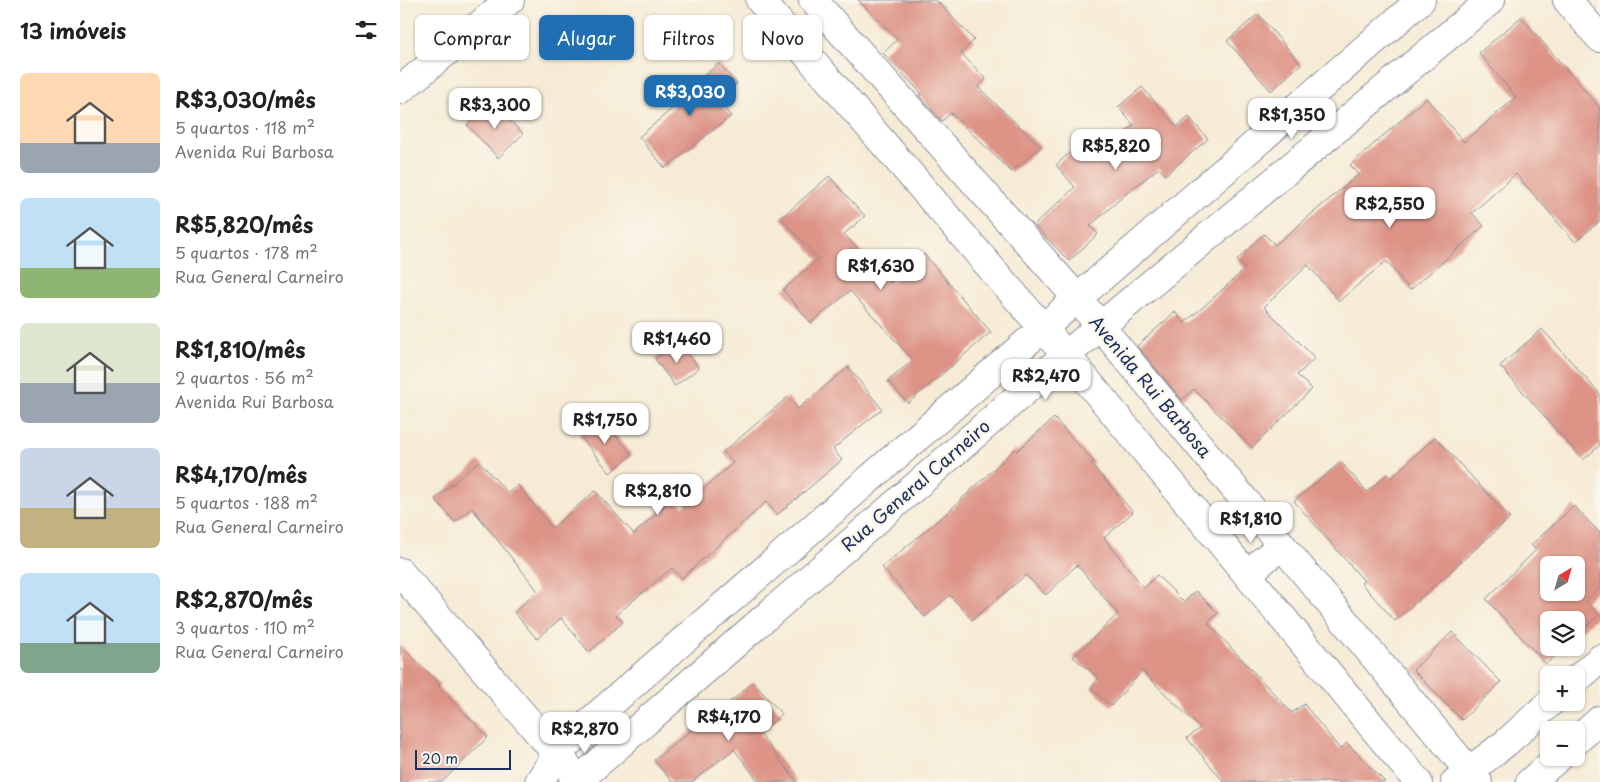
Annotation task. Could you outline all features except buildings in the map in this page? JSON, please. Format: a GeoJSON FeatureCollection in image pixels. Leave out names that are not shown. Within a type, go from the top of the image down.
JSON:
{"type":"FeatureCollection","features":[{"type":"Feature","properties":{"kind":"street"},"geometry":{"type":"LineString","coordinates":[[400,90],[510,0]]}},
{"type":"Feature","properties":{"kind":"street"},"geometry":{"type":"LineString","coordinates":[[760,0],[1043,327],[1418,782]]}},
{"type":"Feature","properties":{"kind":"street","name":"Avenida Rui Barbosa"},"geometry":{"type":"LineString","coordinates":[[813,0],[1077,298],[1282,546],[1467,778]]}},
{"type":"Feature","properties":{"kind":"street","name":"Rua General Carneiro"},"geometry":{"type":"LineString","coordinates":[[540,782],[556,754],[594,718],[1421,0]]}},
{"type":"Feature","properties":{"kind":"street","name":"Rua General Carneiro"},"geometry":{"type":"LineString","coordinates":[[579,781],[1066,355],[1101,328],[1491,0]]}},
{"type":"Feature","properties":{"kind":"street"},"geometry":{"type":"LineString","coordinates":[[1566,0],[1600,38]]}},
{"type":"Feature","properties":{"kind":"street"},"geometry":{"type":"LineString","coordinates":[[847,101],[878,74]]}},
{"type":"Feature","properties":{"kind":"street"},"geometry":{"type":"LineString","coordinates":[[1293,110],[1322,142]]}},
{"type":"Feature","properties":{"kind":"street"},"geometry":{"type":"LineString","coordinates":[[1247,574],[1282,546]]}},
{"type":"Feature","properties":{"kind":"street"},"geometry":{"type":"LineString","coordinates":[[400,572],[579,781]]}},
{"type":"Feature","properties":{"kind":"street"},"geometry":{"type":"LineString","coordinates":[[1585,672],[1600,659]]}},
{"type":"Feature","properties":{"kind":"street"},"geometry":{"type":"LineString","coordinates":[[1467,778],[1541,711]]}},
{"type":"Feature","properties":{"kind":"street"},"geometry":{"type":"LineString","coordinates":[[1585,733],[1600,720]]}},
{"type":"Feature","properties":{"kind":"street"},"geometry":{"type":"LineString","coordinates":[[1530,782],[1549,766]]}}]}
